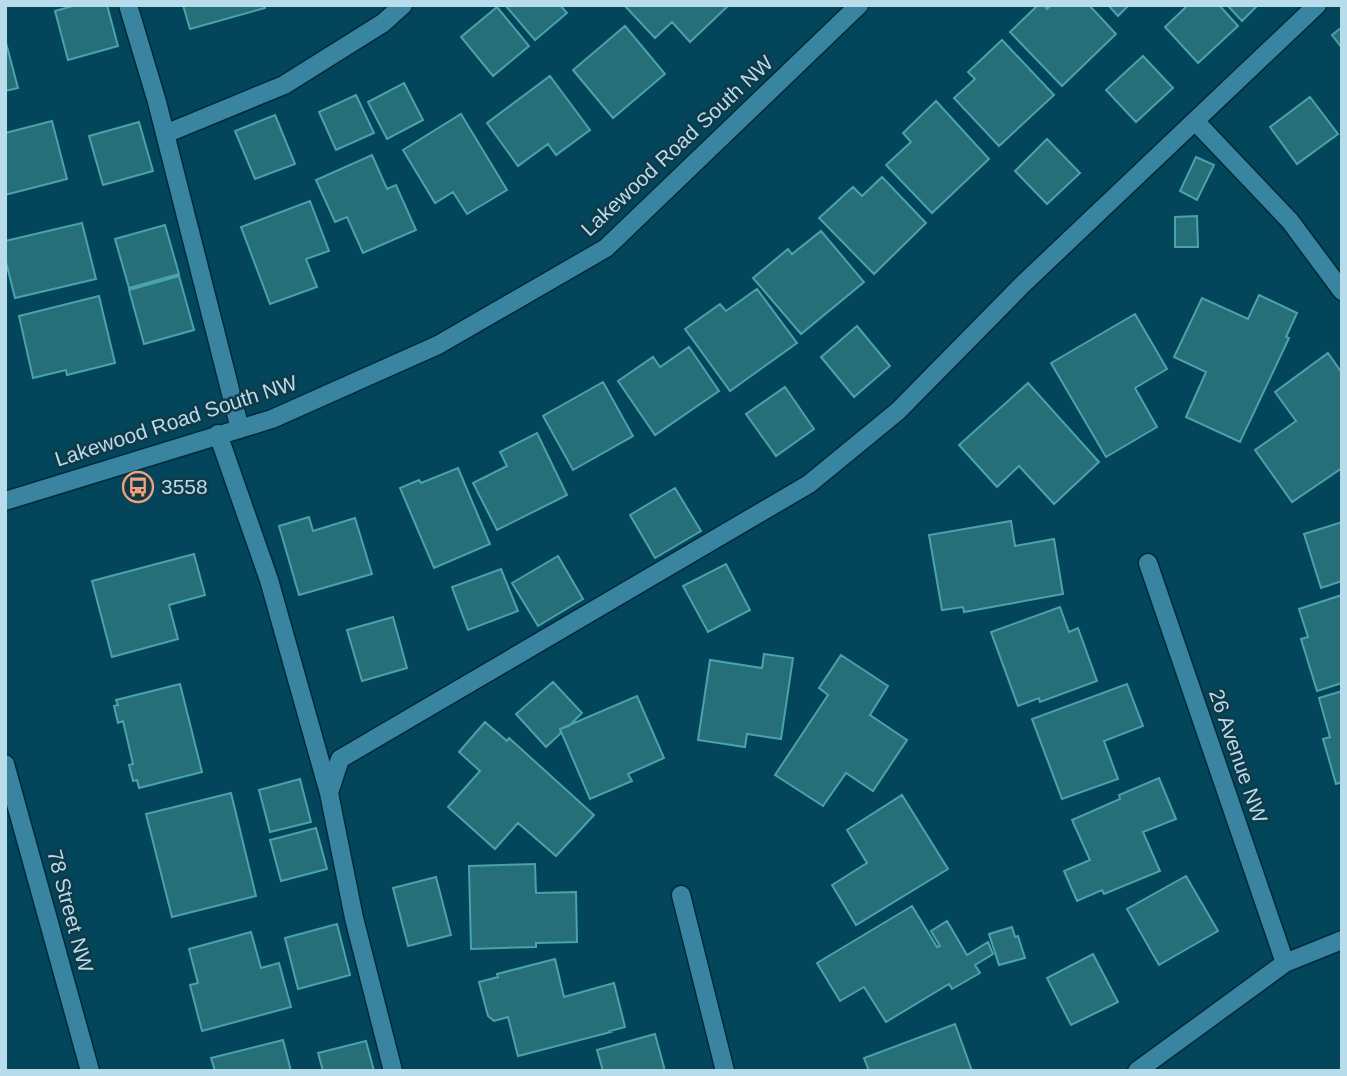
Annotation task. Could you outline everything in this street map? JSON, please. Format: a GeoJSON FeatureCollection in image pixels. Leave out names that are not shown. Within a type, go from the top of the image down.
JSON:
{"type":"FeatureCollection","features":[{"type":"Feature","properties":{"kind":"street"},"geometry":{"type":"LineString","coordinates":[[128,5],[165,134],[240,429]]}},
{"type":"Feature","properties":{"kind":"street"},"geometry":{"type":"LineString","coordinates":[[165,134],[284,85],[383,23],[403,5]]}},
{"type":"Feature","properties":{"kind":"street","name":"Lakewood Road South NW"},"geometry":{"type":"LineString","coordinates":[[5,501],[272,419],[438,345],[606,248],[859,5]]}},
{"type":"Feature","properties":{"kind":"street"},"geometry":{"type":"LineString","coordinates":[[329,793],[340,760],[809,484],[898,411],[1022,285],[1317,5]]}},
{"type":"Feature","properties":{"kind":"street"},"geometry":{"type":"LineString","coordinates":[[1195,121],[1290,221],[1342,291]]}},
{"type":"Feature","properties":{"kind":"street"},"geometry":{"type":"LineString","coordinates":[[218,434],[269,580],[329,793],[354,918],[393,1071]]}},
{"type":"Feature","properties":{"kind":"street","name":"26 Avenue NW"},"geometry":{"type":"LineString","coordinates":[[1147,563],[1285,963]]}},
{"type":"Feature","properties":{"kind":"street","name":"78 Street NW"},"geometry":{"type":"LineString","coordinates":[[5,764],[90,1071]]}},
{"type":"Feature","properties":{"kind":"street"},"geometry":{"type":"LineString","coordinates":[[681,895],[725,1071]]}},
{"type":"Feature","properties":{"kind":"street"},"geometry":{"type":"LineString","coordinates":[[1137,1071],[1285,963],[1342,940]]}},
{"type":"Feature","properties":{"kind":"building"},"geometry":{"type":"Polygon","coordinates":[[[76,5],[107,5],[118,46],[68,60],[55,11],[76,5]]]}},
{"type":"Feature","properties":{"kind":"building"},"geometry":{"type":"Polygon","coordinates":[[[183,5],[265,5],[265,8],[190,29],[183,5]]]}},
{"type":"Feature","properties":{"kind":"building"},"geometry":{"type":"Polygon","coordinates":[[[505,5],[560,5],[567,13],[535,40],[505,5]]]}},
{"type":"Feature","properties":{"kind":"building"},"geometry":{"type":"Polygon","coordinates":[[[624,5],[729,5],[690,42],[672,22],[655,38],[624,5]]]}},
{"type":"Feature","properties":{"kind":"building"},"geometry":{"type":"Polygon","coordinates":[[[1038,5],[1044,5],[1047,9],[1051,5],[1089,5],[1116,34],[1062,86],[1010,32],[1038,5]]]}},
{"type":"Feature","properties":{"kind":"building"},"geometry":{"type":"Polygon","coordinates":[[[1108,5],[1129,5],[1118,16],[1108,5]]]}},
{"type":"Feature","properties":{"kind":"building"},"geometry":{"type":"Polygon","coordinates":[[[1188,5],[1219,5],[1238,26],[1198,63],[1165,27],[1188,5]]]}},
{"type":"Feature","properties":{"kind":"building"},"geometry":{"type":"Polygon","coordinates":[[[1227,5],[1258,5],[1242,21],[1227,5]]]}},
{"type":"Feature","properties":{"kind":"building"},"geometry":{"type":"Polygon","coordinates":[[[497,7],[529,46],[493,76],[461,37],[497,7]]]}},
{"type":"Feature","properties":{"kind":"building"},"geometry":{"type":"Polygon","coordinates":[[[625,26],[665,74],[613,118],[573,70],[625,26]]]}},
{"type":"Feature","properties":{"kind":"building"},"geometry":{"type":"Polygon","coordinates":[[[1342,27],[1342,48],[1332,35],[1342,27]]]}},
{"type":"Feature","properties":{"kind":"building"},"geometry":{"type":"Polygon","coordinates":[[[5,39],[18,88],[5,91],[5,39]]]}},
{"type":"Feature","properties":{"kind":"building"},"geometry":{"type":"Polygon","coordinates":[[[1002,40],[1054,95],[999,146],[954,98],[975,79],[968,72],[1002,40]]]}},
{"type":"Feature","properties":{"kind":"building"},"geometry":{"type":"Polygon","coordinates":[[[1143,56],[1173,88],[1136,122],[1106,90],[1143,56]]]}},
{"type":"Feature","properties":{"kind":"building"},"geometry":{"type":"Polygon","coordinates":[[[550,76],[590,130],[556,155],[548,144],[518,166],[487,123],[550,76]]]}},
{"type":"Feature","properties":{"kind":"building"},"geometry":{"type":"Polygon","coordinates":[[[404,83],[423,120],[387,139],[368,102],[404,83]]]}},
{"type":"Feature","properties":{"kind":"building"},"geometry":{"type":"Polygon","coordinates":[[[356,95],[374,133],[336,150],[319,112],[356,95]]]}},
{"type":"Feature","properties":{"kind":"building"},"geometry":{"type":"Polygon","coordinates":[[[1310,97],[1338,134],[1297,164],[1270,127],[1310,97]]]}},
{"type":"Feature","properties":{"kind":"building"},"geometry":{"type":"Polygon","coordinates":[[[936,101],[989,159],[932,213],[886,165],[911,142],[903,133],[936,101]]]}},
{"type":"Feature","properties":{"kind":"building"},"geometry":{"type":"Polygon","coordinates":[[[461,114],[507,190],[467,214],[453,192],[435,203],[403,150],[461,114]]]}},
{"type":"Feature","properties":{"kind":"building"},"geometry":{"type":"Polygon","coordinates":[[[275,115],[295,164],[255,179],[235,131],[275,115]]]}},
{"type":"Feature","properties":{"kind":"building"},"geometry":{"type":"Polygon","coordinates":[[[52,121],[67,179],[5,195],[5,133],[52,121]]]}},
{"type":"Feature","properties":{"kind":"building"},"geometry":{"type":"Polygon","coordinates":[[[139,122],[153,171],[103,185],[89,136],[139,122]]]}},
{"type":"Feature","properties":{"kind":"building"},"geometry":{"type":"Polygon","coordinates":[[[1047,139],[1080,173],[1047,204],[1015,171],[1047,139]]]}},
{"type":"Feature","properties":{"kind":"building"},"geometry":{"type":"Polygon","coordinates":[[[372,155],[387,189],[396,185],[416,230],[363,253],[347,217],[335,222],[316,180],[372,155]]]}},
{"type":"Feature","properties":{"kind":"building"},"geometry":{"type":"Polygon","coordinates":[[[1196,157],[1214,165],[1197,200],[1180,191],[1196,157]]]}},
{"type":"Feature","properties":{"kind":"building"},"geometry":{"type":"Polygon","coordinates":[[[882,177],[926,223],[874,274],[819,218],[853,187],[862,196],[882,177]]]}},
{"type":"Feature","properties":{"kind":"building"},"geometry":{"type":"Polygon","coordinates":[[[310,201],[329,251],[306,259],[317,287],[270,304],[241,227],[310,201]]]}},
{"type":"Feature","properties":{"kind":"building"},"geometry":{"type":"Polygon","coordinates":[[[1197,216],[1198,247],[1175,247],[1175,217],[1197,216]]]}},
{"type":"Feature","properties":{"kind":"building"},"geometry":{"type":"Polygon","coordinates":[[[82,223],[96,279],[15,298],[5,258],[5,241],[82,223]]]}},
{"type":"Feature","properties":{"kind":"building"},"geometry":{"type":"Polygon","coordinates":[[[165,225],[179,274],[129,288],[115,239],[165,225]]]}},
{"type":"Feature","properties":{"kind":"building"},"geometry":{"type":"Polygon","coordinates":[[[821,231],[864,282],[801,334],[753,278],[788,249],[792,254],[821,231]]]}},
{"type":"Feature","properties":{"kind":"building"},"geometry":{"type":"Polygon","coordinates":[[[179,276],[194,330],[144,344],[129,290],[179,276]]]}},
{"type":"Feature","properties":{"kind":"building"},"geometry":{"type":"Polygon","coordinates":[[[757,289],[797,343],[730,391],[685,329],[720,304],[726,311],[757,289]]]}},
{"type":"Feature","properties":{"kind":"building"},"geometry":{"type":"Polygon","coordinates":[[[1259,295],[1297,313],[1286,337],[1289,338],[1240,442],[1186,417],[1206,372],[1174,357],[1202,298],[1248,319],[1259,295]]]}},
{"type":"Feature","properties":{"kind":"building"},"geometry":{"type":"Polygon","coordinates":[[[99,296],[115,363],[67,375],[66,370],[33,378],[19,316],[99,296]]]}},
{"type":"Feature","properties":{"kind":"building"},"geometry":{"type":"Polygon","coordinates":[[[1135,314],[1167,369],[1135,388],[1157,427],[1106,457],[1051,363],[1135,314]]]}},
{"type":"Feature","properties":{"kind":"building"},"geometry":{"type":"Polygon","coordinates":[[[857,326],[890,366],[854,397],[821,357],[857,326]]]}},
{"type":"Feature","properties":{"kind":"building"},"geometry":{"type":"Polygon","coordinates":[[[689,347],[719,391],[655,435],[618,381],[653,357],[660,367],[689,347]]]}},
{"type":"Feature","properties":{"kind":"building"},"geometry":{"type":"Polygon","coordinates":[[[1328,353],[1342,373],[1342,468],[1292,502],[1255,450],[1296,421],[1275,392],[1328,353]]]}},
{"type":"Feature","properties":{"kind":"building"},"geometry":{"type":"Polygon","coordinates":[[[603,382],[633,436],[573,470],[543,416],[603,382]]]}},
{"type":"Feature","properties":{"kind":"building"},"geometry":{"type":"Polygon","coordinates":[[[1028,383],[1099,462],[1054,504],[1019,466],[997,487],[959,445],[1028,383]]]}},
{"type":"Feature","properties":{"kind":"building"},"geometry":{"type":"Polygon","coordinates":[[[785,387],[814,429],[776,456],[746,414],[785,387]]]}},
{"type":"Feature","properties":{"kind":"building"},"geometry":{"type":"Polygon","coordinates":[[[537,433],[567,495],[497,530],[473,483],[507,466],[500,452],[537,433]]]}},
{"type":"Feature","properties":{"kind":"building"},"geometry":{"type":"Polygon","coordinates":[[[458,468],[490,544],[434,568],[400,488],[419,480],[421,483],[458,468]]]}},
{"type":"Feature","properties":{"kind":"building"},"geometry":{"type":"Polygon","coordinates":[[[675,488],[701,531],[655,558],[630,515],[675,488]]]}},
{"type":"Feature","properties":{"kind":"building"},"geometry":{"type":"Polygon","coordinates":[[[309,517],[313,531],[355,518],[372,574],[299,595],[279,526],[309,517]]]}},
{"type":"Feature","properties":{"kind":"building"},"geometry":{"type":"Polygon","coordinates":[[[1011,521],[1015,546],[1054,539],[1063,594],[964,612],[963,607],[942,610],[929,535],[1011,521]]]}},
{"type":"Feature","properties":{"kind":"building"},"geometry":{"type":"Polygon","coordinates":[[[1342,522],[1342,581],[1321,588],[1304,534],[1342,522]]]}},
{"type":"Feature","properties":{"kind":"building"},"geometry":{"type":"Polygon","coordinates":[[[194,554],[205,595],[169,605],[178,639],[112,657],[92,581],[194,554]]]}},
{"type":"Feature","properties":{"kind":"building"},"geometry":{"type":"Polygon","coordinates":[[[558,556],[583,599],[538,626],[512,583],[558,556]]]}},
{"type":"Feature","properties":{"kind":"building"},"geometry":{"type":"Polygon","coordinates":[[[726,564],[750,610],[708,632],[683,586],[726,564]]]}},
{"type":"Feature","properties":{"kind":"building"},"geometry":{"type":"Polygon","coordinates":[[[501,569],[518,611],[468,630],[452,587],[501,569]]]}},
{"type":"Feature","properties":{"kind":"building"},"geometry":{"type":"Polygon","coordinates":[[[1342,595],[1342,683],[1317,691],[1301,639],[1308,637],[1299,609],[1342,595]]]}},
{"type":"Feature","properties":{"kind":"building"},"geometry":{"type":"Polygon","coordinates":[[[1060,607],[1069,632],[1078,628],[1097,681],[1040,702],[1039,698],[1018,706],[991,632],[1060,607]]]}},
{"type":"Feature","properties":{"kind":"building"},"geometry":{"type":"Polygon","coordinates":[[[393,617],[407,668],[362,681],[347,630],[393,617]]]}},
{"type":"Feature","properties":{"kind":"building"},"geometry":{"type":"Polygon","coordinates":[[[764,654],[793,658],[781,739],[747,734],[745,747],[698,740],[710,660],[762,668],[764,654]]]}},
{"type":"Feature","properties":{"kind":"building"},"geometry":{"type":"Polygon","coordinates":[[[841,655],[888,686],[870,715],[907,740],[873,791],[846,773],[823,806],[775,775],[828,695],[819,688],[841,655]]]}},
{"type":"Feature","properties":{"kind":"building"},"geometry":{"type":"Polygon","coordinates":[[[553,682],[582,713],[569,726],[560,729],[561,733],[546,747],[516,714],[553,682]]]}},
{"type":"Feature","properties":{"kind":"building"},"geometry":{"type":"Polygon","coordinates":[[[180,684],[202,772],[139,788],[137,780],[133,781],[129,765],[133,764],[123,721],[118,723],[114,706],[118,705],[116,700],[180,684]]]}},
{"type":"Feature","properties":{"kind":"building"},"geometry":{"type":"Polygon","coordinates":[[[1127,684],[1143,726],[1104,741],[1118,779],[1062,799],[1032,719],[1127,684]]]}},
{"type":"Feature","properties":{"kind":"building"},"geometry":{"type":"Polygon","coordinates":[[[1342,691],[1342,782],[1336,784],[1323,739],[1330,737],[1319,698],[1342,691]]]}},
{"type":"Feature","properties":{"kind":"building"},"geometry":{"type":"Polygon","coordinates":[[[637,696],[664,758],[628,774],[632,781],[590,799],[560,729],[637,696]]]}},
{"type":"Feature","properties":{"kind":"building"},"geometry":{"type":"Polygon","coordinates":[[[485,722],[507,741],[509,738],[594,815],[556,856],[518,823],[495,849],[448,807],[480,771],[459,752],[485,722]]]}},
{"type":"Feature","properties":{"kind":"building"},"geometry":{"type":"Polygon","coordinates":[[[1159,778],[1176,819],[1143,832],[1160,871],[1104,894],[1102,890],[1077,901],[1064,871],[1090,860],[1072,820],[1159,778]]]}},
{"type":"Feature","properties":{"kind":"building"},"geometry":{"type":"Polygon","coordinates":[[[300,779],[311,822],[270,832],[259,790],[300,779]]]}},
{"type":"Feature","properties":{"kind":"building"},"geometry":{"type":"Polygon","coordinates":[[[231,793],[256,896],[172,917],[146,814],[231,793]]]}},
{"type":"Feature","properties":{"kind":"building"},"geometry":{"type":"Polygon","coordinates":[[[902,795],[948,869],[856,925],[832,885],[867,863],[847,830],[902,795]]]}},
{"type":"Feature","properties":{"kind":"building"},"geometry":{"type":"Polygon","coordinates":[[[316,828],[327,869],[281,881],[270,840],[316,828]]]}},
{"type":"Feature","properties":{"kind":"building"},"geometry":{"type":"Polygon","coordinates":[[[535,864],[536,893],[576,892],[577,942],[536,943],[536,947],[471,949],[469,866],[535,864]]]}},
{"type":"Feature","properties":{"kind":"building"},"geometry":{"type":"Polygon","coordinates":[[[1186,876],[1218,931],[1159,965],[1127,909],[1186,876]]]}},
{"type":"Feature","properties":{"kind":"building"},"geometry":{"type":"Polygon","coordinates":[[[436,877],[451,935],[408,946],[393,888],[436,877]]]}},
{"type":"Feature","properties":{"kind":"building"},"geometry":{"type":"Polygon","coordinates":[[[912,906],[937,947],[940,946],[931,931],[947,921],[967,955],[988,942],[993,954],[975,965],[980,973],[952,989],[949,984],[886,1022],[864,987],[840,1001],[817,963],[912,906]]]}},
{"type":"Feature","properties":{"kind":"building"},"geometry":{"type":"Polygon","coordinates":[[[337,924],[350,975],[298,989],[285,938],[337,924]]]}},
{"type":"Feature","properties":{"kind":"building"},"geometry":{"type":"Polygon","coordinates":[[[1012,927],[1025,958],[999,965],[989,934],[1012,927]]]}},
{"type":"Feature","properties":{"kind":"building"},"geometry":{"type":"Polygon","coordinates":[[[251,932],[261,968],[279,963],[291,1007],[202,1031],[190,985],[198,983],[189,949],[251,932]]]}},
{"type":"Feature","properties":{"kind":"building"},"geometry":{"type":"Polygon","coordinates":[[[1093,954],[1118,1002],[1071,1025],[1047,978],[1093,954]]]}},
{"type":"Feature","properties":{"kind":"building"},"geometry":{"type":"Polygon","coordinates":[[[555,959],[564,997],[614,983],[625,1027],[518,1056],[508,1017],[494,1021],[488,1016],[479,982],[498,977],[497,974],[555,959]]]}},
{"type":"Feature","properties":{"kind":"building"},"geometry":{"type":"Polygon","coordinates":[[[955,1024],[972,1071],[869,1071],[864,1058],[955,1024]]]}},
{"type":"Feature","properties":{"kind":"building"},"geometry":{"type":"Polygon","coordinates":[[[655,1034],[665,1071],[603,1071],[597,1050],[655,1034]]]}},
{"type":"Feature","properties":{"kind":"building"},"geometry":{"type":"Polygon","coordinates":[[[283,1040],[291,1071],[215,1071],[211,1058],[283,1040]]]}},
{"type":"Feature","properties":{"kind":"building"},"geometry":{"type":"Polygon","coordinates":[[[366,1041],[374,1071],[323,1071],[318,1053],[366,1041]]]}},
{"type":"Feature","properties":{"kind":"place","name":"3558"},"geometry":{"type":"Point","coordinates":[138,487]}}]}
